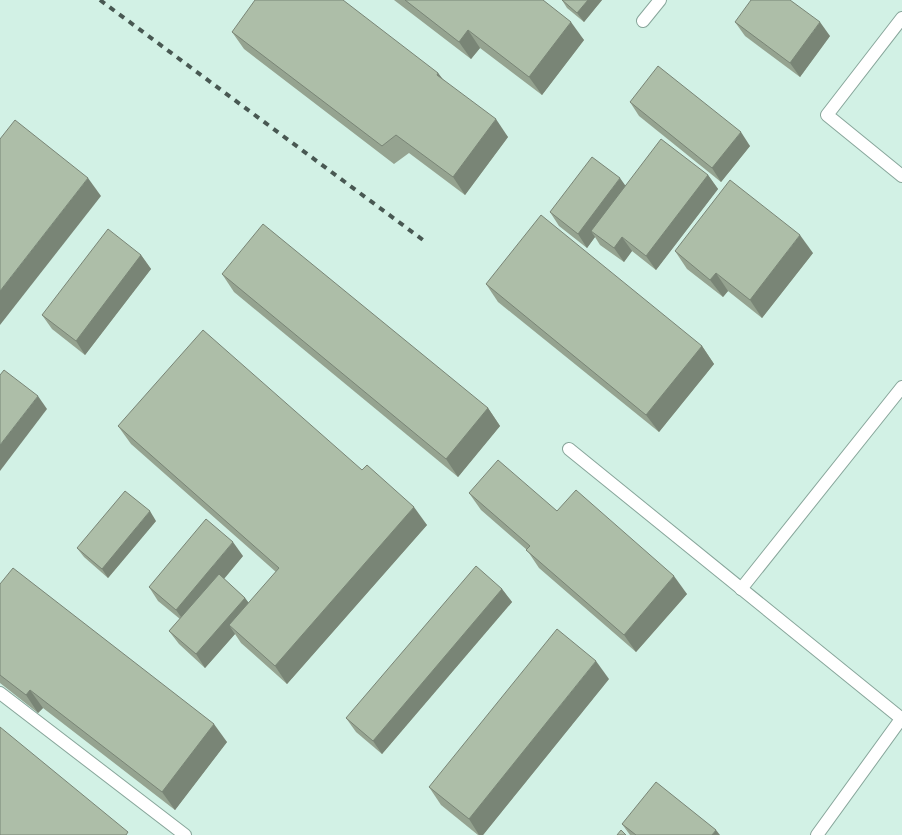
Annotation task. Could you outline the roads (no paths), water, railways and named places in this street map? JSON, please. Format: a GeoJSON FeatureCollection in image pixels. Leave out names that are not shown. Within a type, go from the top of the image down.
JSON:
{"type":"FeatureCollection","features":[{"type":"Feature","properties":{"kind":"lane"},"geometry":{"type":"LineString","coordinates":[[643,21],[660,0]]}},
{"type":"Feature","properties":{"kind":"lane"},"geometry":{"type":"LineString","coordinates":[[902,18],[827,116],[902,176]]}},
{"type":"Feature","properties":{"kind":"lane"},"geometry":{"type":"LineString","coordinates":[[741,589],[902,387]]}},
{"type":"Feature","properties":{"kind":"lane"},"geometry":{"type":"LineString","coordinates":[[569,449],[902,719],[817,835]]}},
{"type":"Feature","properties":{"kind":"lane"},"geometry":{"type":"LineString","coordinates":[[0,692],[185,835]]}},
{"type":"Feature","properties":{"kind":"railway"},"geometry":{"type":"LineString","coordinates":[[100,0],[423,240]]}}]}
